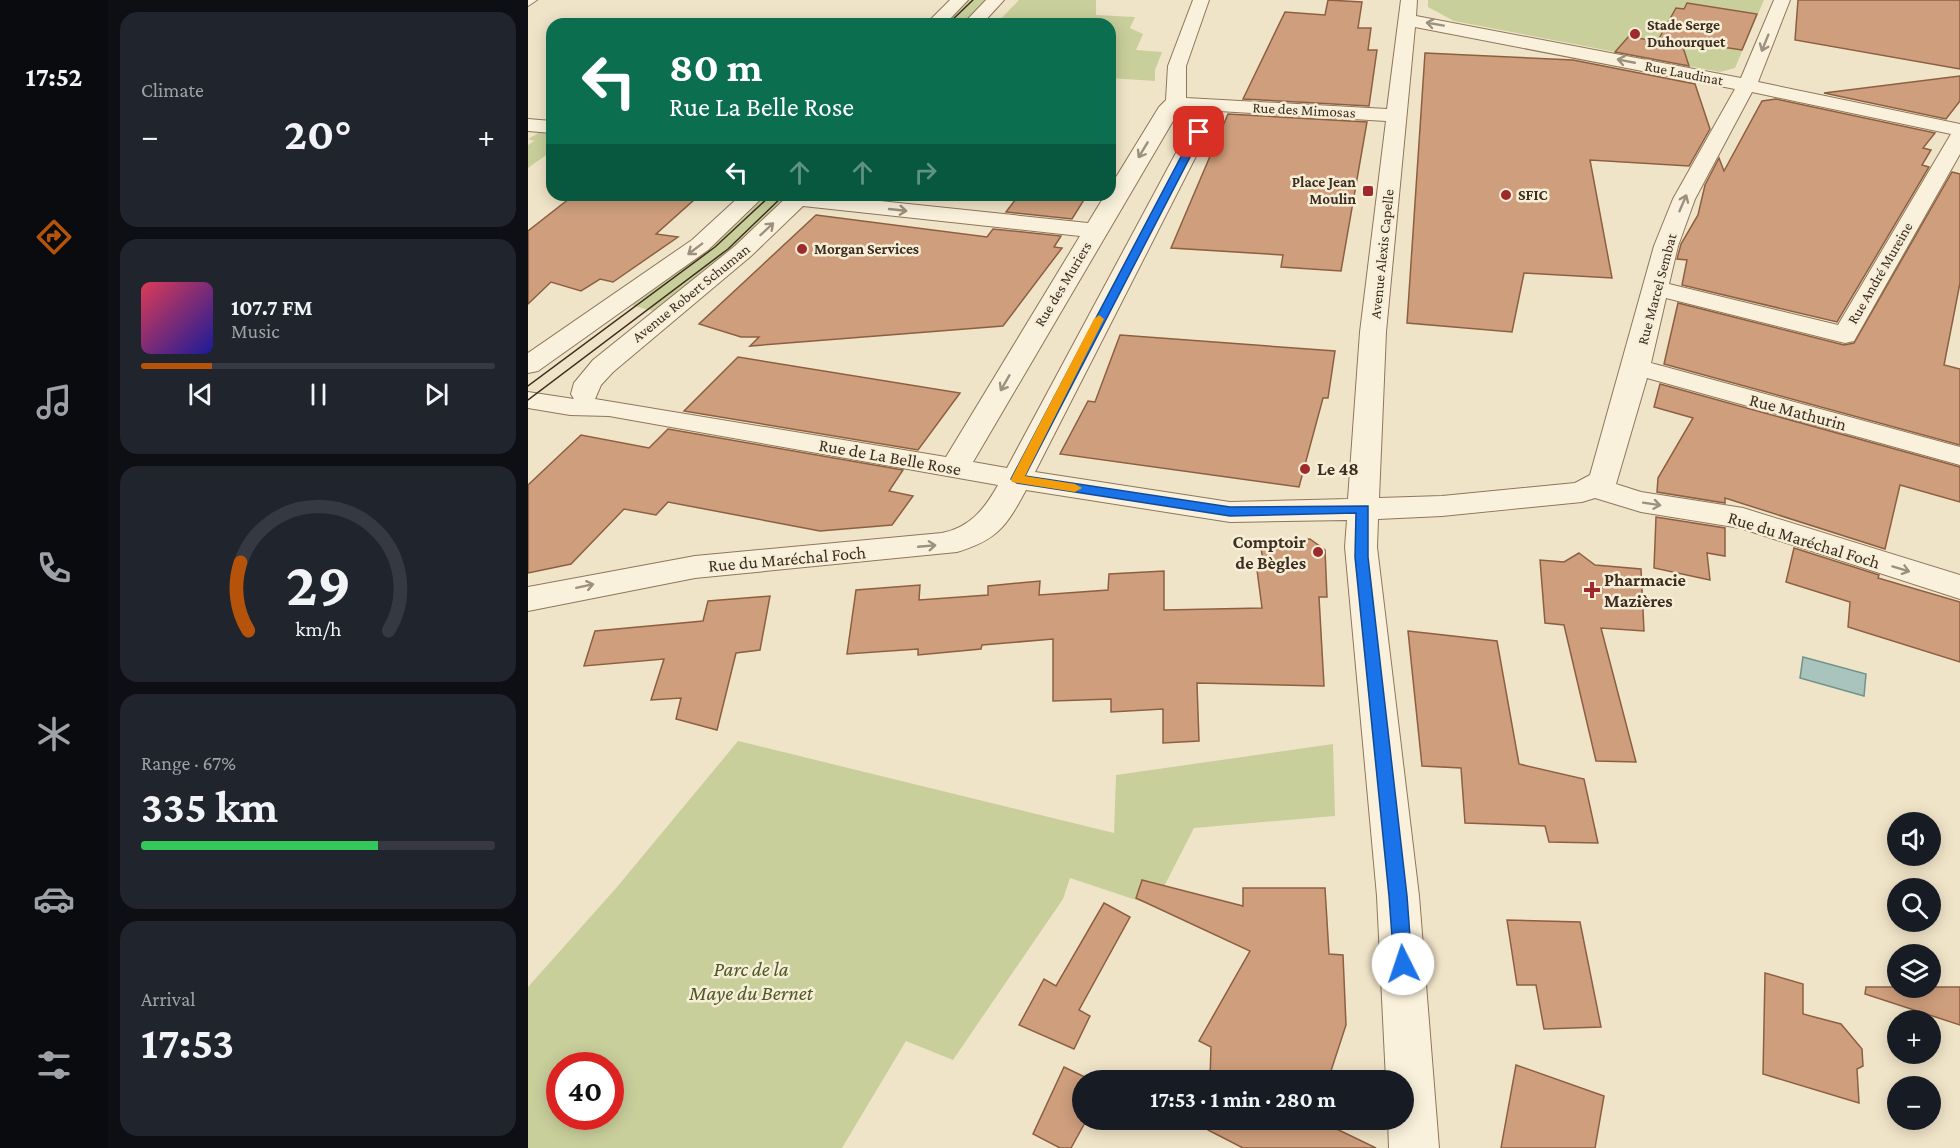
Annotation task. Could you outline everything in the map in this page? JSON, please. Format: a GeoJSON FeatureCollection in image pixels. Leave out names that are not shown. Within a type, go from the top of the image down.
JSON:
{"type":"FeatureCollection","features":[{"type":"Feature","properties":{"kind":"street"},"geometry":{"type":"LineString","coordinates":[[941,18],[960,0]]}},
{"type":"Feature","properties":{"kind":"street"},"geometry":{"type":"LineString","coordinates":[[978,18],[996,0]]}},
{"type":"Feature","properties":{"kind":"street"},"geometry":{"type":"LineString","coordinates":[[1017,479],[1212,105],[1176,103],[1177,66],[1201,0]]}},
{"type":"Feature","properties":{"kind":"street","name":"Avenue Alexis Capelle"},"geometry":{"type":"LineString","coordinates":[[1408,0],[1373,332],[1362,557],[1398,896],[1414,1148]]}},
{"type":"Feature","properties":{"kind":"street","name":"Rue Marcel Sembat"},"geometry":{"type":"LineString","coordinates":[[1596,486],[1604,480],[1636,367],[1666,246],[1684,199],[1746,85],[1782,0]]}},
{"type":"Feature","properties":{"kind":"street","name":"Rue Laudinat"},"geometry":{"type":"LineString","coordinates":[[1407,20],[1746,85],[1960,130]]}},
{"type":"Feature","properties":{"kind":"street","name":"Rue des Muriers"},"geometry":{"type":"LineString","coordinates":[[1116,196],[1169,107],[1176,103]]}},
{"type":"Feature","properties":{"kind":"street","name":"Rue des Mimosas"},"geometry":{"type":"LineString","coordinates":[[1212,105],[1396,116]]}},
{"type":"Feature","properties":{"kind":"street"},"geometry":{"type":"LineString","coordinates":[[528,124],[546,126]]}},
{"type":"Feature","properties":{"kind":"street","name":"Rue André Mureine"},"geometry":{"type":"LineString","coordinates":[[1655,288],[1845,335],[1960,136]]}},
{"type":"Feature","properties":{"kind":"street","name":"Avenue Robert Schuman"},"geometry":{"type":"LineString","coordinates":[[528,365],[700,245],[747,201]]}},
{"type":"Feature","properties":{"kind":"street","name":"Avenue Robert Schuman"},"geometry":{"type":"LineString","coordinates":[[585,394],[588,384],[603,366],[743,251],[796,201]]}},
{"type":"Feature","properties":{"kind":"street"},"geometry":{"type":"LineString","coordinates":[[835,201],[1095,231]]}},
{"type":"Feature","properties":{"kind":"street","name":"Rue des Muriers"},"geometry":{"type":"LineString","coordinates":[[954,468],[1113,201]]}},
{"type":"Feature","properties":{"kind":"street","name":"Rue Mathurin"},"geometry":{"type":"LineString","coordinates":[[1636,367],[1960,456]]}},
{"type":"Feature","properties":{"kind":"street","name":"Rue de La Belle Rose"},"geometry":{"type":"LineString","coordinates":[[528,380],[585,394],[609,408]]}},
{"type":"Feature","properties":{"kind":"street","name":"Rue de La Belle Rose"},"geometry":{"type":"LineString","coordinates":[[528,400],[570,407],[609,408],[1017,479],[1245,513],[1363,509]]}},
{"type":"Feature","properties":{"kind":"street","name":"Rue du Maréchal Foch"},"geometry":{"type":"LineString","coordinates":[[528,599],[695,567],[942,544],[971,538],[988,528],[1017,479]]}},
{"type":"Feature","properties":{"kind":"street"},"geometry":{"type":"LineString","coordinates":[[1363,509],[1442,506],[1559,495],[1582,492],[1596,486]]}},
{"type":"Feature","properties":{"kind":"street","name":"Rue du Maréchal Foch"},"geometry":{"type":"LineString","coordinates":[[1596,486],[1613,495],[1641,502],[1743,518],[1960,587]]}},
{"type":"Feature","properties":{"kind":"green space"},"geometry":{"type":"Polygon","coordinates":[[[968,0],[987,0],[969,18],[949,18],[968,0]]]}},
{"type":"Feature","properties":{"kind":"green space"},"geometry":{"type":"Polygon","coordinates":[[[1019,0],[1096,0],[1096,15],[1135,17],[1130,28],[1143,34],[1136,50],[1162,52],[1155,70],[1155,81],[1116,78],[1116,18],[1002,18],[1019,0]]]}},
{"type":"Feature","properties":{"kind":"green space","name":"Stade Serge Duhourquet"},"geometry":{"type":"Polygon","coordinates":[[[1428,0],[1764,0],[1735,68],[1720,72],[1454,21],[1428,7],[1428,0]]]}},
{"type":"Feature","properties":{"kind":"green space"},"geometry":{"type":"Polygon","coordinates":[[[546,131],[546,155],[528,168],[528,145],[534,141],[528,139],[546,131]]]}},
{"type":"Feature","properties":{"kind":"green space"},"geometry":{"type":"Polygon","coordinates":[[[757,201],[784,201],[738,245],[653,311],[631,305],[702,251],[757,201]]]}},
{"type":"Feature","properties":{"kind":"green space","name":"Parc de la Maye du Bernet"},"geometry":{"type":"Polygon","coordinates":[[[738,741],[1114,833],[1116,775],[1333,744],[1335,816],[1194,828],[1154,906],[1070,878],[1063,899],[953,1060],[906,1041],[842,1148],[528,1148],[528,987],[617,887],[738,741]]]}},
{"type":"Feature","properties":{"kind":"water"},"geometry":{"type":"Polygon","coordinates":[[[1803,657],[1866,674],[1864,696],[1800,678],[1803,657]]]}},
{"type":"Feature","properties":{"kind":"building"},"geometry":{"type":"Polygon","coordinates":[[[1328,0],[1362,2],[1358,28],[1371,28],[1368,50],[1377,50],[1369,106],[1243,99],[1285,12],[1325,15],[1328,0]]]}},
{"type":"Feature","properties":{"kind":"building"},"geometry":{"type":"Polygon","coordinates":[[[1798,0],[1960,0],[1960,69],[1795,40],[1798,0]]]}},
{"type":"Feature","properties":{"kind":"building"},"geometry":{"type":"Polygon","coordinates":[[[1687,3],[1757,14],[1742,50],[1681,41],[1689,66],[1615,52],[1629,36],[1657,42],[1676,8],[1684,9],[1687,3]]]}},
{"type":"Feature","properties":{"kind":"building","name":"SFIC"},"geometry":{"type":"Polygon","coordinates":[[[1425,53],[1573,60],[1695,84],[1710,129],[1689,166],[1590,160],[1612,278],[1524,273],[1512,332],[1407,323],[1425,53]]]}},
{"type":"Feature","properties":{"kind":"building"},"geometry":{"type":"Polygon","coordinates":[[[1960,76],[1960,101],[1946,119],[1824,93],[1960,76]]]}},
{"type":"Feature","properties":{"kind":"building"},"geometry":{"type":"Polygon","coordinates":[[[1776,99],[1935,133],[1923,148],[1931,150],[1922,165],[1929,167],[1837,322],[1682,285],[1687,260],[1677,259],[1681,244],[1698,215],[1705,185],[1719,158],[1724,171],[1762,101],[1776,99]]]}},
{"type":"Feature","properties":{"kind":"building"},"geometry":{"type":"Polygon","coordinates":[[[1228,114],[1367,122],[1341,271],[1281,267],[1283,255],[1171,248],[1228,114]]]}},
{"type":"Feature","properties":{"kind":"building"},"geometry":{"type":"Polygon","coordinates":[[[1952,172],[1960,174],[1960,283],[1944,365],[1960,369],[1960,445],[1664,364],[1678,303],[1844,345],[1854,343],[1952,172]]]}},
{"type":"Feature","properties":{"kind":"building"},"geometry":{"type":"Polygon","coordinates":[[[566,201],[693,201],[656,234],[678,237],[613,282],[600,279],[581,291],[551,282],[528,304],[528,231],[566,201]]]}},
{"type":"Feature","properties":{"kind":"building"},"geometry":{"type":"Polygon","coordinates":[[[1014,201],[1083,201],[1072,219],[1006,212],[1014,201]]]}},
{"type":"Feature","properties":{"kind":"building"},"geometry":{"type":"Polygon","coordinates":[[[816,215],[987,237],[993,229],[1061,236],[1054,247],[1062,248],[1003,326],[750,346],[759,337],[741,337],[699,324],[816,215]]]}},
{"type":"Feature","properties":{"kind":"building"},"geometry":{"type":"Polygon","coordinates":[[[1120,335],[1335,351],[1328,398],[1323,398],[1299,487],[1060,454],[1088,401],[1095,402],[1120,335]]]}},
{"type":"Feature","properties":{"kind":"building"},"geometry":{"type":"Polygon","coordinates":[[[738,357],[960,393],[918,450],[684,411],[738,357]]]}},
{"type":"Feature","properties":{"kind":"building"},"geometry":{"type":"Polygon","coordinates":[[[1660,384],[1960,467],[1960,502],[1900,485],[1885,549],[1725,498],[1725,503],[1657,492],[1658,478],[1693,418],[1654,407],[1660,384]]]}},
{"type":"Feature","properties":{"kind":"building"},"geometry":{"type":"Polygon","coordinates":[[[668,429],[903,470],[889,491],[913,496],[892,525],[820,531],[668,502],[656,515],[624,509],[571,564],[528,573],[528,485],[581,435],[649,448],[668,429]]]}},
{"type":"Feature","properties":{"kind":"building"},"geometry":{"type":"Polygon","coordinates":[[[1656,517],[1725,528],[1725,556],[1707,553],[1710,580],[1654,568],[1656,517]]]}},
{"type":"Feature","properties":{"kind":"building"},"geometry":{"type":"Polygon","coordinates":[[[1310,539],[1325,550],[1327,597],[1319,597],[1324,686],[1197,683],[1199,741],[1163,743],[1163,709],[1111,712],[1111,699],[1053,701],[1053,639],[982,645],[981,649],[918,655],[918,649],[847,654],[856,590],[920,585],[919,600],[988,595],[988,586],[1040,581],[1039,595],[1108,590],[1109,574],[1164,571],[1164,610],[1262,608],[1257,570],[1265,569],[1260,544],[1310,539]]]}},
{"type":"Feature","properties":{"kind":"building"},"geometry":{"type":"Polygon","coordinates":[[[1794,548],[1879,575],[1878,578],[1960,602],[1960,662],[1848,627],[1850,602],[1786,582],[1794,548]]]}},
{"type":"Feature","properties":{"kind":"building"},"geometry":{"type":"Polygon","coordinates":[[[1579,553],[1595,565],[1641,569],[1644,631],[1601,628],[1636,762],[1596,761],[1564,625],[1545,623],[1540,560],[1564,562],[1579,553]]]}},
{"type":"Feature","properties":{"kind":"building"},"geometry":{"type":"Polygon","coordinates":[[[770,596],[760,650],[736,653],[717,730],[676,719],[681,698],[651,700],[664,659],[584,666],[595,631],[703,621],[708,601],[770,596]]]}},
{"type":"Feature","properties":{"kind":"building"},"geometry":{"type":"Polygon","coordinates":[[[1408,631],[1497,641],[1519,764],[1584,779],[1598,843],[1549,842],[1545,826],[1465,823],[1461,768],[1422,766],[1408,631]]]}},
{"type":"Feature","properties":{"kind":"building"},"geometry":{"type":"Polygon","coordinates":[[[1142,880],[1243,906],[1243,888],[1325,888],[1329,954],[1343,955],[1346,1025],[1331,1070],[1210,1070],[1211,1047],[1199,1041],[1250,951],[1136,898],[1142,880]]]}},
{"type":"Feature","properties":{"kind":"building"},"geometry":{"type":"Polygon","coordinates":[[[1104,903],[1130,917],[1079,1010],[1090,1016],[1074,1049],[1019,1025],[1044,979],[1056,986],[1104,903]]]}},
{"type":"Feature","properties":{"kind":"building"},"geometry":{"type":"Polygon","coordinates":[[[1507,920],[1580,922],[1601,1027],[1544,1029],[1536,985],[1517,985],[1507,920]]]}},
{"type":"Feature","properties":{"kind":"building"},"geometry":{"type":"Polygon","coordinates":[[[1765,973],[1803,984],[1803,1014],[1841,1024],[1862,1049],[1863,1066],[1857,1069],[1859,1103],[1763,1074],[1765,973]]]}},
{"type":"Feature","properties":{"kind":"building"},"geometry":{"type":"Polygon","coordinates":[[[1866,987],[1887,987],[1887,998],[1941,998],[1941,987],[1960,987],[1960,1025],[1941,1019],[1941,1010],[1914,1010],[1865,994],[1866,987]]]}},
{"type":"Feature","properties":{"kind":"building"},"geometry":{"type":"Polygon","coordinates":[[[1516,1065],[1604,1096],[1595,1148],[1501,1148],[1516,1065]]]}},
{"type":"Feature","properties":{"kind":"building"},"geometry":{"type":"Polygon","coordinates":[[[1064,1067],[1072,1071],[1072,1130],[1081,1130],[1071,1148],[1060,1148],[1033,1134],[1064,1067]]]}},
{"type":"Feature","properties":{"kind":"building"},"geometry":{"type":"Polygon","coordinates":[[[1208,1130],[1339,1130],[1376,1148],[1243,1148],[1208,1130]]]}},
{"type":"Feature","properties":{"kind":"tram line"},"geometry":{"type":"LineString","coordinates":[[954,18],[973,0]]}},
{"type":"Feature","properties":{"kind":"tram line"},"geometry":{"type":"LineString","coordinates":[[528,386],[715,247],[765,201]]}},
{"type":"Feature","properties":{"kind":"tram line"},"geometry":{"type":"LineString","coordinates":[[528,400],[728,249],[778,201]]}},
{"type":"Feature","properties":{"kind":"slow traffic"},"geometry":{"type":"LineString","coordinates":[[1075,488],[1017,479],[1099,319]]}},
{"type":"Feature","properties":{"kind":"place","name":"Stade Serge Duhourquet"},"geometry":{"type":"Point","coordinates":[1635,34]}},
{"type":"Feature","properties":{"kind":"place","name":"Place Jean Moulin"},"geometry":{"type":"Point","coordinates":[1368,191]}},
{"type":"Feature","properties":{"kind":"place","name":"SFIC"},"geometry":{"type":"Point","coordinates":[1506,195]}},
{"type":"Feature","properties":{"kind":"place","name":"Morgan Services"},"geometry":{"type":"Point","coordinates":[802,249]}},
{"type":"Feature","properties":{"kind":"place","name":"Le 48"},"geometry":{"type":"Point","coordinates":[1305,469]}},
{"type":"Feature","properties":{"kind":"place","name":"Comptoir de Bègles"},"geometry":{"type":"Point","coordinates":[1318,552]}},
{"type":"Feature","properties":{"kind":"place","name":"Pharmacie Mazières"},"geometry":{"type":"Point","coordinates":[1592,590]}},
{"type":"Feature","properties":{"kind":"route"},"geometry":{"type":"LineString","coordinates":[[1199,132],[1093,330],[1017,479],[1230,512],[1363,509],[1361,547],[1398,896],[1403,964]]}}]}
